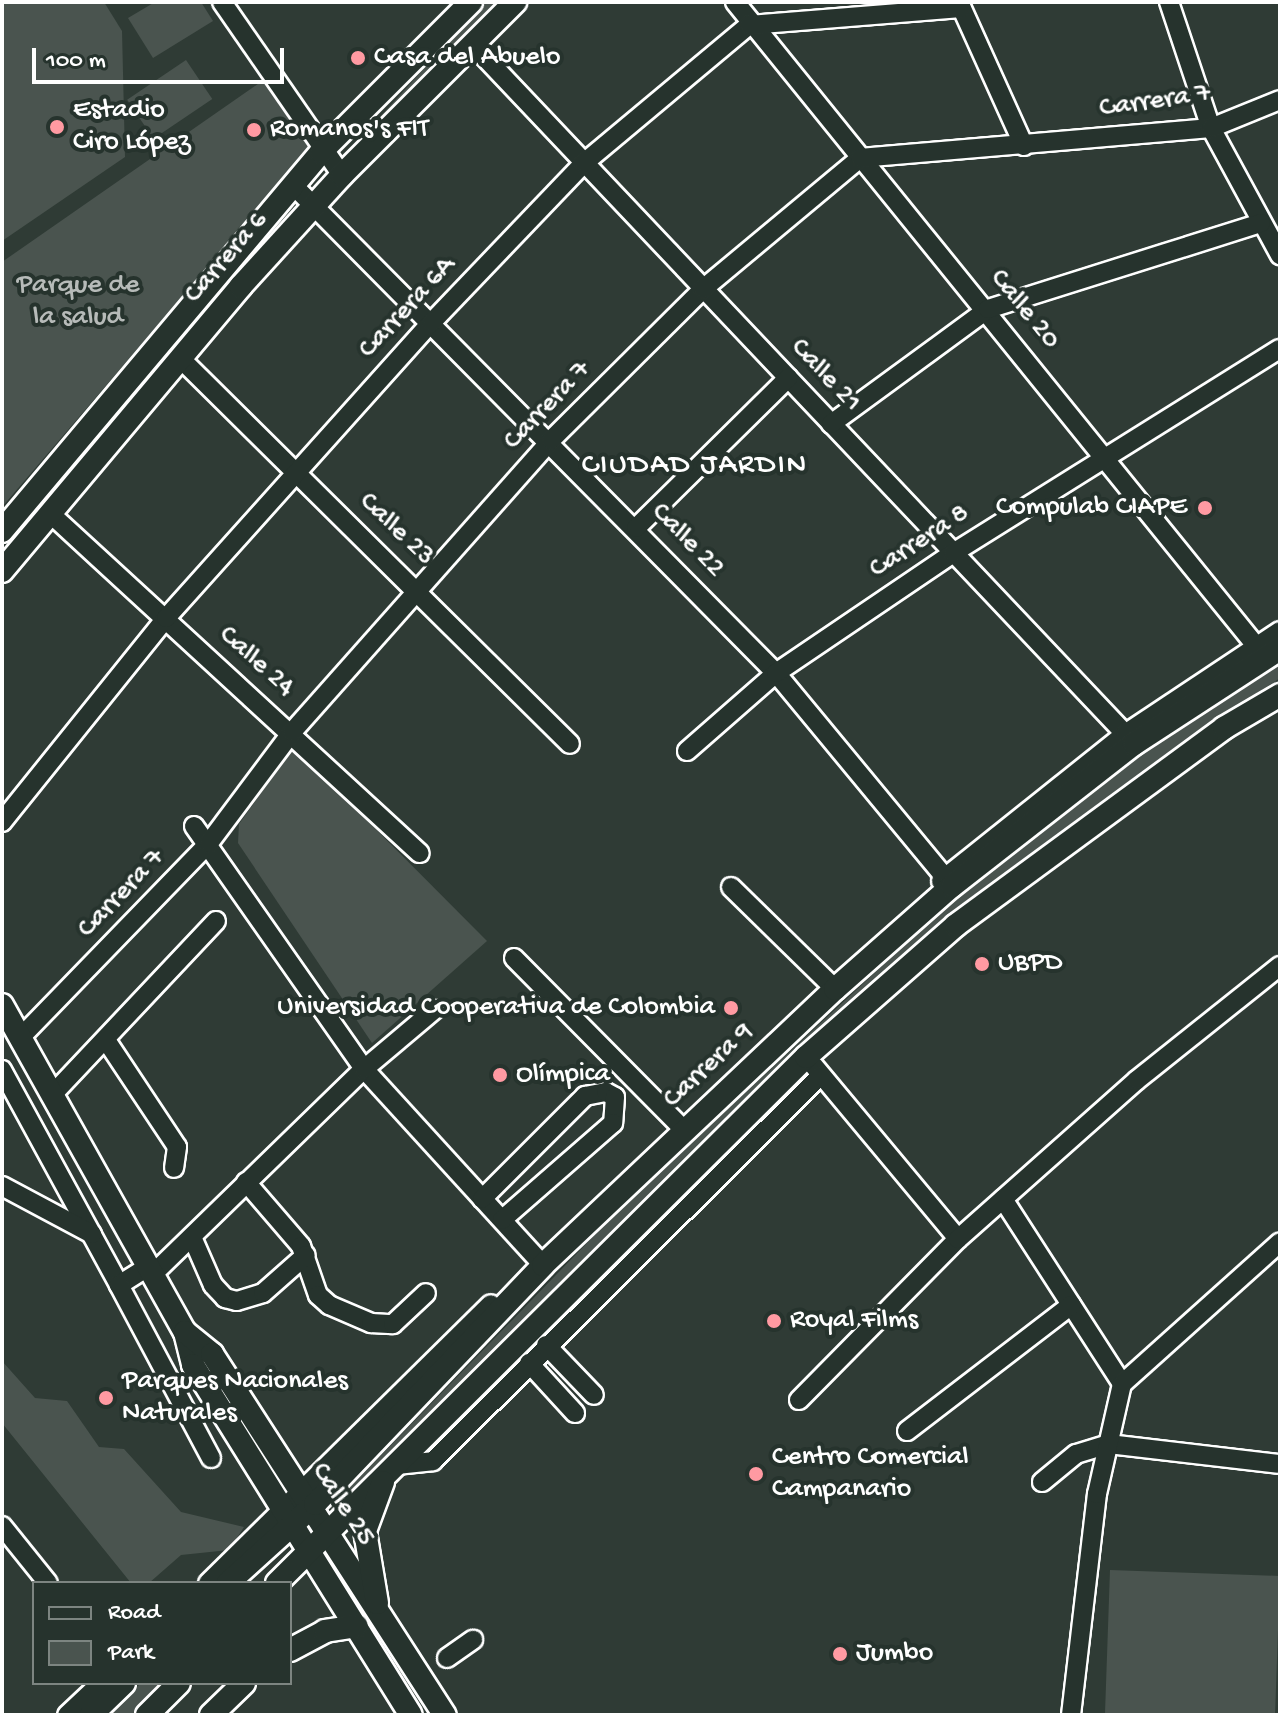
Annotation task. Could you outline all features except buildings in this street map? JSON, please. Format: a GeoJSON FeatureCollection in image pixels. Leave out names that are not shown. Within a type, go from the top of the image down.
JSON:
{"type":"FeatureCollection","features":[{"type":"Feature","properties":{"kind":"main road","name":"Carrera 6"},"geometry":{"type":"LineString","coordinates":[[2,531],[321,152],[471,2]]}},
{"type":"Feature","properties":{"kind":"main road","name":"Carrera 6"},"geometry":{"type":"LineString","coordinates":[[2,571],[53,516],[181,359],[314,205],[475,47],[515,2]]}},
{"type":"Feature","properties":{"kind":"main road","name":"Carrera 9"},"geometry":{"type":"LineString","coordinates":[[230,1581],[307,1488],[360,1456],[540,1262],[831,986],[948,882],[1130,739],[1267,650]]}},
{"type":"Feature","properties":{"kind":"main road"},"geometry":{"type":"LineString","coordinates":[[279,1581],[806,1057],[956,925],[1224,728],[1280,695]]}},
{"type":"Feature","properties":{"kind":"main road","name":"Calle 25"},"geometry":{"type":"LineString","coordinates":[[2,1005],[185,1332],[193,1365],[411,1715]]}},
{"type":"Feature","properties":{"kind":"main road","name":"Calle 25"},"geometry":{"type":"LineString","coordinates":[[185,1332],[212,1354],[307,1488],[326,1535],[445,1715]]}},
{"type":"Feature","properties":{"kind":"main road"},"geometry":{"type":"LineString","coordinates":[[307,1488],[360,1456]]}},
{"type":"Feature","properties":{"kind":"main road"},"geometry":{"type":"LineString","coordinates":[[381,1617],[365,1531],[390,1471]]}},
{"type":"Feature","properties":{"kind":"main road"},"geometry":{"type":"LineString","coordinates":[[292,1649],[325,1631],[357,1626]]}},
{"type":"Feature","properties":{"kind":"main road"},"geometry":{"type":"LineString","coordinates":[[91,1715],[122,1685]]}},
{"type":"Feature","properties":{"kind":"main road"},"geometry":{"type":"LineString","coordinates":[[147,1715],[177,1685]]}},
{"type":"Feature","properties":{"kind":"main road"},"geometry":{"type":"LineString","coordinates":[[211,1715],[242,1685]]}},
{"type":"Feature","properties":{"kind":"street"},"geometry":{"type":"LineString","coordinates":[[222,2],[321,152],[342,175]]}},
{"type":"Feature","properties":{"kind":"street","name":"Calle 20"},"geometry":{"type":"LineString","coordinates":[[735,2],[749,25],[988,309],[1267,650]]}},
{"type":"Feature","properties":{"kind":"street"},"geometry":{"type":"LineString","coordinates":[[1169,2],[1211,128],[1280,255]]}},
{"type":"Feature","properties":{"kind":"street"},"geometry":{"type":"LineString","coordinates":[[749,25],[960,5],[1024,146]]}},
{"type":"Feature","properties":{"kind":"street","name":"Carrera 6A"},"geometry":{"type":"LineString","coordinates":[[2,822],[166,618],[432,322],[584,163],[749,25]]}},
{"type":"Feature","properties":{"kind":"street","name":"Calle 21"},"geometry":{"type":"LineString","coordinates":[[475,47],[1130,739]]}},
{"type":"Feature","properties":{"kind":"street","name":"Carrera 7"},"geometry":{"type":"LineString","coordinates":[[20,1038],[209,843],[292,732],[551,440],[703,289],[860,158],[1211,128],[1280,100]]}},
{"type":"Feature","properties":{"kind":"street","name":"Calle 22"},"geometry":{"type":"LineString","coordinates":[[293,185],[551,440],[776,673],[948,882]]}},
{"type":"Feature","properties":{"kind":"street"},"geometry":{"type":"LineString","coordinates":[[831,424],[988,309],[1261,223]]}},
{"type":"Feature","properties":{"kind":"street","name":"Carrera 8"},"geometry":{"type":"LineString","coordinates":[[687,751],[776,673],[953,553],[1280,349]]}},
{"type":"Feature","properties":{"kind":"street","name":"Calle 23"},"geometry":{"type":"LineString","coordinates":[[181,359],[570,744]]}},
{"type":"Feature","properties":{"kind":"street"},"geometry":{"type":"LineString","coordinates":[[636,528],[788,378]]}},
{"type":"Feature","properties":{"kind":"street","name":"Calle 24"},"geometry":{"type":"LineString","coordinates":[[53,516],[292,732],[420,853]]}},
{"type":"Feature","properties":{"kind":"street"},"geometry":{"type":"LineString","coordinates":[[1267,650],[1280,631]]}},
{"type":"Feature","properties":{"kind":"street"},"geometry":{"type":"LineString","coordinates":[[194,826],[209,843],[364,1069],[540,1262],[307,1488]]}},
{"type":"Feature","properties":{"kind":"street"},"geometry":{"type":"LineString","coordinates":[[731,887],[831,986]]}},
{"type":"Feature","properties":{"kind":"street"},"geometry":{"type":"LineString","coordinates":[[52,1095],[216,921]]}},
{"type":"Feature","properties":{"kind":"street"},"geometry":{"type":"LineString","coordinates":[[514,958],[681,1128]]}},
{"type":"Feature","properties":{"kind":"street"},"geometry":{"type":"LineString","coordinates":[[799,1400],[958,1239],[1137,1080],[1280,966]]}},
{"type":"Feature","properties":{"kind":"street"},"geometry":{"type":"LineString","coordinates":[[119,1285],[150,1270],[192,1237],[364,1069],[434,1010]]}},
{"type":"Feature","properties":{"kind":"street"},"geometry":{"type":"LineString","coordinates":[[106,1040],[177,1147],[174,1168]]}},
{"type":"Feature","properties":{"kind":"street"},"geometry":{"type":"LineString","coordinates":[[806,1057],[958,1239]]}},
{"type":"Feature","properties":{"kind":"street"},"geometry":{"type":"LineString","coordinates":[[2,1070],[211,1458]]}},
{"type":"Feature","properties":{"kind":"street"},"geometry":{"type":"LineString","coordinates":[[390,1471],[433,1461],[546,1345],[821,1075]]}},
{"type":"Feature","properties":{"kind":"street"},"geometry":{"type":"LineString","coordinates":[[482,1199],[585,1096],[606,1092],[615,1097],[613,1123],[502,1220]]}},
{"type":"Feature","properties":{"kind":"street"},"geometry":{"type":"LineString","coordinates":[[246,1182],[306,1255],[318,1295],[341,1313],[371,1323],[393,1324],[426,1293]]}},
{"type":"Feature","properties":{"kind":"street"},"geometry":{"type":"LineString","coordinates":[[2,1186],[94,1236]]}},
{"type":"Feature","properties":{"kind":"street"},"geometry":{"type":"LineString","coordinates":[[1003,1199],[1122,1384]]}},
{"type":"Feature","properties":{"kind":"street"},"geometry":{"type":"LineString","coordinates":[[192,1237],[213,1285],[225,1298],[237,1301],[263,1293],[306,1255]]}},
{"type":"Feature","properties":{"kind":"street"},"geometry":{"type":"LineString","coordinates":[[1071,1715],[1082,1569],[1122,1384],[1280,1242]]}},
{"type":"Feature","properties":{"kind":"street"},"geometry":{"type":"LineString","coordinates":[[907,1431],[1071,1305]]}},
{"type":"Feature","properties":{"kind":"street"},"geometry":{"type":"LineString","coordinates":[[546,1345],[594,1395]]}},
{"type":"Feature","properties":{"kind":"street"},"geometry":{"type":"LineString","coordinates":[[529,1363],[575,1413]]}},
{"type":"Feature","properties":{"kind":"street"},"geometry":{"type":"LineString","coordinates":[[1042,1482],[1076,1454],[1109,1444],[1278,1464]]}},
{"type":"Feature","properties":{"kind":"street"},"geometry":{"type":"LineString","coordinates":[[210,1581],[286,1517]]}},
{"type":"Feature","properties":{"kind":"street"},"geometry":{"type":"LineString","coordinates":[[2,1526],[46,1581]]}},
{"type":"Feature","properties":{"kind":"street"},"geometry":{"type":"LineString","coordinates":[[447,1658],[473,1640]]}},
{"type":"Feature","properties":{"kind":"street"},"geometry":{"type":"LineString","coordinates":[[67,1715],[99,1685]]}},
{"type":"Feature","properties":{"kind":"green space","name":"Estadio Ciro López"},"geometry":{"type":"Polygon","coordinates":[[[2,2],[104,2],[122,31],[125,157],[2,241],[2,2]]]}},
{"type":"Feature","properties":{"kind":"green space"},"geometry":{"type":"Polygon","coordinates":[[[155,2],[201,2],[213,21],[153,58],[128,18],[155,2]]]}},
{"type":"Feature","properties":{"kind":"green space"},"geometry":{"type":"Polygon","coordinates":[[[485,2],[496,2],[341,167],[337,164],[485,2]]]}},
{"type":"Feature","properties":{"kind":"green space"},"geometry":{"type":"Polygon","coordinates":[[[186,60],[212,99],[153,139],[127,100],[186,60]]]}},
{"type":"Feature","properties":{"kind":"green space","name":"Parque de la salud"},"geometry":{"type":"Polygon","coordinates":[[[265,79],[312,152],[258,208],[2,507],[2,262],[265,79]]]}},
{"type":"Feature","properties":{"kind":"green space"},"geometry":{"type":"Polygon","coordinates":[[[1280,661],[1280,678],[1176,747],[958,910],[339,1515],[330,1508],[617,1212],[951,902],[1166,736],[1280,661]]]}},
{"type":"Feature","properties":{"kind":"green space"},"geometry":{"type":"Polygon","coordinates":[[[294,747],[487,941],[372,1043],[238,843],[239,824],[294,747]]]}},
{"type":"Feature","properties":{"kind":"green space"},"geometry":{"type":"Polygon","coordinates":[[[2,1361],[35,1398],[67,1401],[99,1447],[124,1449],[181,1512],[244,1527],[229,1550],[181,1555],[151,1581],[129,1581],[2,1423],[2,1361]]]}},
{"type":"Feature","properties":{"kind":"green space"},"geometry":{"type":"Polygon","coordinates":[[[1110,1570],[1280,1576],[1275,1715],[1105,1715],[1110,1570]]]}},
{"type":"Feature","properties":{"kind":"green space"},"geometry":{"type":"Polygon","coordinates":[[[139,1685],[164,1685],[133,1715],[108,1715],[139,1685]]]}},
{"type":"Feature","properties":{"kind":"place","name":"Casa del Abuelo"},"geometry":{"type":"Point","coordinates":[358,58]}},
{"type":"Feature","properties":{"kind":"place","name":"Estadio Ciro López"},"geometry":{"type":"Point","coordinates":[57,127]}},
{"type":"Feature","properties":{"kind":"place","name":"Romanos's FIT"},"geometry":{"type":"Point","coordinates":[254,130]}},
{"type":"Feature","properties":{"kind":"place","name":"Compulab CIAPE"},"geometry":{"type":"Point","coordinates":[1205,508]}},
{"type":"Feature","properties":{"kind":"place","name":"UBPD"},"geometry":{"type":"Point","coordinates":[982,964]}},
{"type":"Feature","properties":{"kind":"place","name":"Universidad Cooperativa de Colombia"},"geometry":{"type":"Point","coordinates":[731,1008]}},
{"type":"Feature","properties":{"kind":"place","name":"Olímpica"},"geometry":{"type":"Point","coordinates":[500,1075]}},
{"type":"Feature","properties":{"kind":"place","name":"Royal Films"},"geometry":{"type":"Point","coordinates":[774,1321]}},
{"type":"Feature","properties":{"kind":"place","name":"Parques Nacionales Naturales"},"geometry":{"type":"Point","coordinates":[106,1398]}},
{"type":"Feature","properties":{"kind":"place","name":"Centro Comercial Campanario"},"geometry":{"type":"Point","coordinates":[756,1474]}},
{"type":"Feature","properties":{"kind":"place","name":"Jumbo"},"geometry":{"type":"Point","coordinates":[840,1654]}},
{"type":"Feature","properties":{"kind":"district","name":"CIUDAD JARDIN"},"geometry":{"type":"Point","coordinates":[695,467]}}]}
